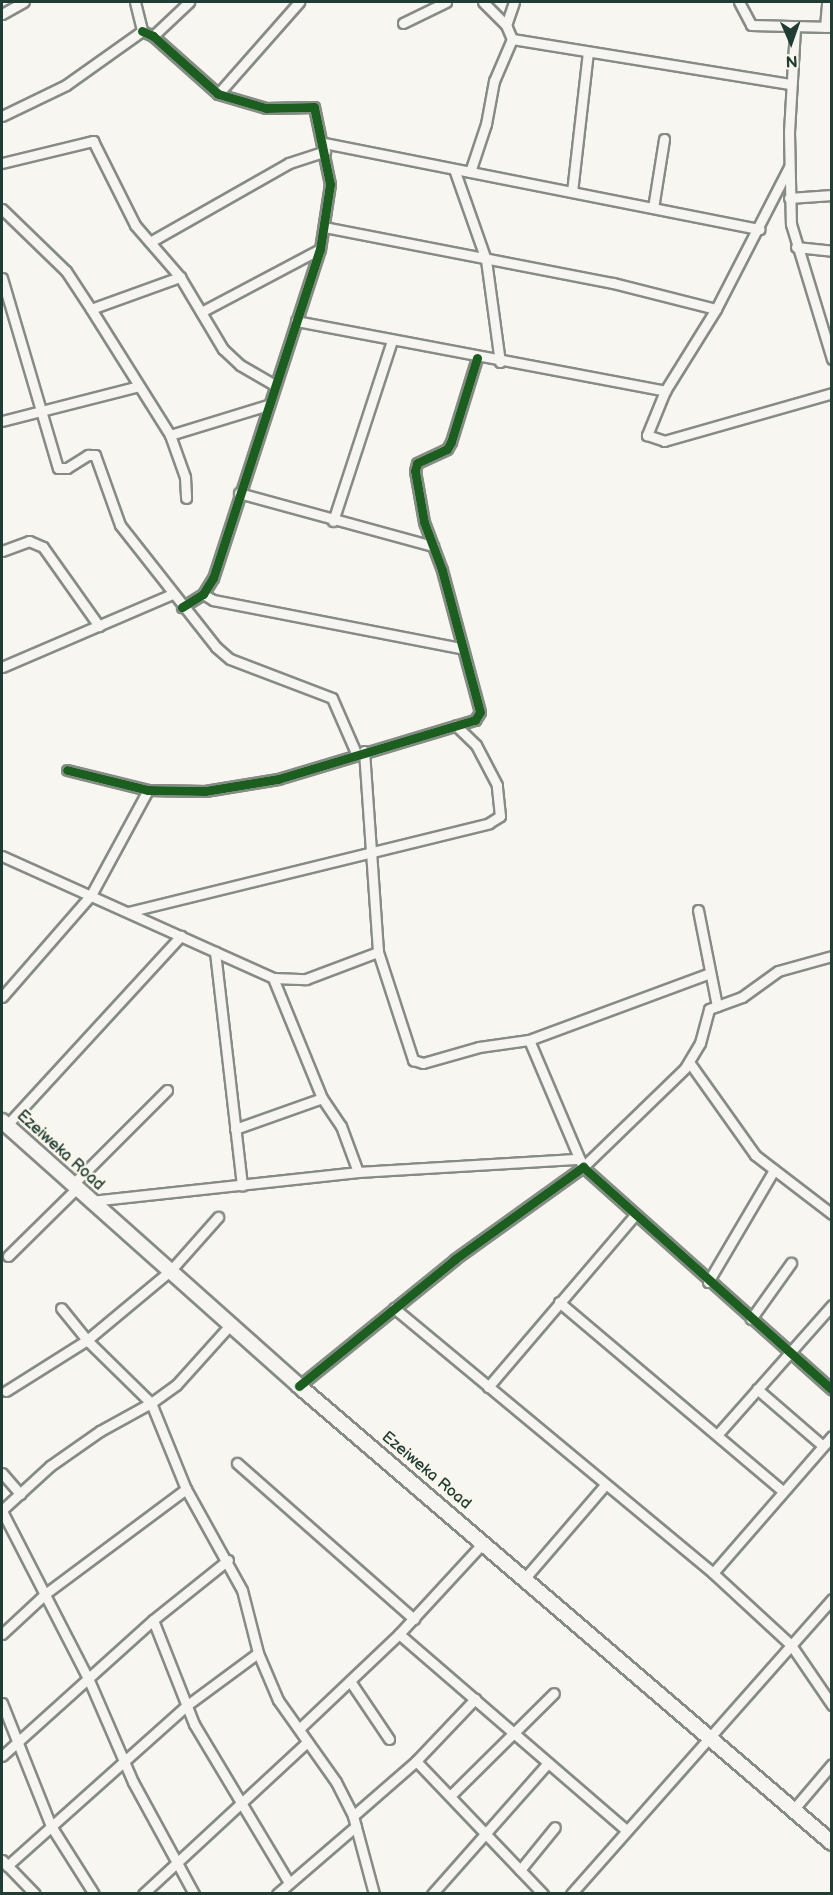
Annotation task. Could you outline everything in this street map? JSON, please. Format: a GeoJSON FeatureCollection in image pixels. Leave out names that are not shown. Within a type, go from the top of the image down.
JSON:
{"type":"FeatureCollection","features":[{"type":"Feature","properties":{"kind":"main road","name":"Ezeiweka Road"},"geometry":{"type":"LineString","coordinates":[[4,1123],[171,1269],[299,1386],[710,1736],[831,1843]]}},
{"type":"Feature","properties":{"kind":"street"},"geometry":{"type":"LineString","coordinates":[[2,14],[24,2]]}},
{"type":"Feature","properties":{"kind":"street"},"geometry":{"type":"LineString","coordinates":[[135,2],[142,31]]}},
{"type":"Feature","properties":{"kind":"street"},"geometry":{"type":"LineString","coordinates":[[153,36],[189,2]]}},
{"type":"Feature","properties":{"kind":"street"},"geometry":{"type":"LineString","coordinates":[[218,94],[299,2]]}},
{"type":"Feature","properties":{"kind":"street"},"geometry":{"type":"LineString","coordinates":[[403,23],[446,2]]}},
{"type":"Feature","properties":{"kind":"street"},"geometry":{"type":"LineString","coordinates":[[470,172],[486,124],[494,81],[512,39],[506,25],[483,2]]}},
{"type":"Feature","properties":{"kind":"street"},"geometry":{"type":"LineString","coordinates":[[506,25],[514,2]]}},
{"type":"Feature","properties":{"kind":"street"},"geometry":{"type":"LineString","coordinates":[[739,2],[752,25],[795,28],[828,27],[827,2]]}},
{"type":"Feature","properties":{"kind":"street"},"geometry":{"type":"LineString","coordinates":[[795,28],[791,84],[789,198],[796,247],[827,326],[831,359]]}},
{"type":"Feature","properties":{"kind":"street"},"geometry":{"type":"LineString","coordinates":[[142,31],[153,36],[218,94],[266,108],[314,107],[325,147],[330,184],[320,249],[213,578],[203,594],[182,607]]}},
{"type":"Feature","properties":{"kind":"street"},"geometry":{"type":"LineString","coordinates":[[2,116],[66,86],[142,31]]}},
{"type":"Feature","properties":{"kind":"street"},"geometry":{"type":"LineString","coordinates":[[512,39],[791,84]]}},
{"type":"Feature","properties":{"kind":"street"},"geometry":{"type":"LineString","coordinates":[[572,192],[588,51]]}},
{"type":"Feature","properties":{"kind":"street"},"geometry":{"type":"LineString","coordinates":[[653,208],[664,139]]}},
{"type":"Feature","properties":{"kind":"street"},"geometry":{"type":"LineString","coordinates":[[2,163],[93,141],[135,225],[180,277],[231,358],[274,385]]}},
{"type":"Feature","properties":{"kind":"street"},"geometry":{"type":"LineString","coordinates":[[150,242],[289,163],[325,147],[470,172],[760,229]]}},
{"type":"Feature","properties":{"kind":"street"},"geometry":{"type":"LineString","coordinates":[[789,167],[760,229],[716,309],[665,391],[648,428],[649,439],[656,441],[831,393]]}},
{"type":"Feature","properties":{"kind":"street"},"geometry":{"type":"LineString","coordinates":[[454,169],[486,260],[500,362]]}},
{"type":"Feature","properties":{"kind":"street"},"geometry":{"type":"LineString","coordinates":[[789,198],[831,195]]}},
{"type":"Feature","properties":{"kind":"street"},"geometry":{"type":"LineString","coordinates":[[2,209],[66,271],[92,309],[170,435],[185,477],[186,498]]}},
{"type":"Feature","properties":{"kind":"street"},"geometry":{"type":"LineString","coordinates":[[324,227],[613,283],[716,309]]}},
{"type":"Feature","properties":{"kind":"street"},"geometry":{"type":"LineString","coordinates":[[796,247],[831,251]]}},
{"type":"Feature","properties":{"kind":"street"},"geometry":{"type":"LineString","coordinates":[[203,311],[320,249]]}},
{"type":"Feature","properties":{"kind":"street"},"geometry":{"type":"LineString","coordinates":[[92,309],[180,277]]}},
{"type":"Feature","properties":{"kind":"street"},"geometry":{"type":"LineString","coordinates":[[2,278],[58,468],[67,468],[87,455],[95,455],[114,514],[182,607],[224,656],[332,698],[360,752],[371,850],[378,952],[413,1060],[423,1063],[479,1047],[529,1040],[710,973]]}},
{"type":"Feature","properties":{"kind":"street"},"geometry":{"type":"LineString","coordinates":[[296,321],[477,358],[665,391]]}},
{"type":"Feature","properties":{"kind":"street"},"geometry":{"type":"LineString","coordinates":[[333,521],[392,340]]}},
{"type":"Feature","properties":{"kind":"street"},"geometry":{"type":"LineString","coordinates":[[68,770],[148,790],[206,791],[278,779],[360,752],[476,720],[480,712],[423,515],[417,463],[447,449],[451,442],[477,358]]}},
{"type":"Feature","properties":{"kind":"street"},"geometry":{"type":"LineString","coordinates":[[2,420],[139,386]]}},
{"type":"Feature","properties":{"kind":"street"},"geometry":{"type":"LineString","coordinates":[[170,435],[268,405]]}},
{"type":"Feature","properties":{"kind":"street"},"geometry":{"type":"LineString","coordinates":[[239,493],[333,521],[433,546]]}},
{"type":"Feature","properties":{"kind":"street"},"geometry":{"type":"LineString","coordinates":[[2,550],[29,541],[43,546],[99,626]]}},
{"type":"Feature","properties":{"kind":"street"},"geometry":{"type":"LineString","coordinates":[[2,667],[172,594]]}},
{"type":"Feature","properties":{"kind":"street"},"geometry":{"type":"LineString","coordinates":[[203,594],[213,600],[461,648]]}},
{"type":"Feature","properties":{"kind":"street"},"geometry":{"type":"LineString","coordinates":[[128,912],[371,850],[489,823],[500,816],[501,800],[491,768],[456,726]]}},
{"type":"Feature","properties":{"kind":"street"},"geometry":{"type":"LineString","coordinates":[[2,998],[91,895],[148,790]]}},
{"type":"Feature","properties":{"kind":"street"},"geometry":{"type":"LineString","coordinates":[[2,856],[273,978],[306,979],[378,952]]}},
{"type":"Feature","properties":{"kind":"street"},"geometry":{"type":"LineString","coordinates":[[698,910],[717,1006]]}},
{"type":"Feature","properties":{"kind":"street"},"geometry":{"type":"LineString","coordinates":[[4,1123],[181,936]]}},
{"type":"Feature","properties":{"kind":"street"},"geometry":{"type":"LineString","coordinates":[[215,952],[242,1185]]}},
{"type":"Feature","properties":{"kind":"street"},"geometry":{"type":"LineString","coordinates":[[299,1386],[394,1308],[581,1163],[689,1062],[700,1043],[709,1009],[742,996],[778,971],[831,956]]}},
{"type":"Feature","properties":{"kind":"street"},"geometry":{"type":"LineString","coordinates":[[273,978],[322,1098],[341,1126],[358,1172]]}},
{"type":"Feature","properties":{"kind":"street"},"geometry":{"type":"LineString","coordinates":[[529,1040],[581,1163],[635,1215],[831,1390]]}},
{"type":"Feature","properties":{"kind":"street"},"geometry":{"type":"LineString","coordinates":[[689,1062],[755,1155],[831,1214]]}},
{"type":"Feature","properties":{"kind":"street"},"geometry":{"type":"LineString","coordinates":[[8,1256],[167,1090]]}},
{"type":"Feature","properties":{"kind":"street"},"geometry":{"type":"LineString","coordinates":[[235,1129],[322,1098]]}},
{"type":"Feature","properties":{"kind":"street"},"geometry":{"type":"LineString","coordinates":[[91,1201],[358,1172],[581,1163]]}},
{"type":"Feature","properties":{"kind":"street"},"geometry":{"type":"LineString","coordinates":[[708,1281],[774,1170]]}},
{"type":"Feature","properties":{"kind":"street"},"geometry":{"type":"LineString","coordinates":[[488,1387],[635,1215]]}},
{"type":"Feature","properties":{"kind":"street"},"geometry":{"type":"LineString","coordinates":[[6,1391],[87,1340],[171,1269],[218,1217]]}},
{"type":"Feature","properties":{"kind":"street"},"geometry":{"type":"LineString","coordinates":[[750,1319],[791,1263]]}},
{"type":"Feature","properties":{"kind":"street"},"geometry":{"type":"LineString","coordinates":[[560,1302],[783,1491]]}},
{"type":"Feature","properties":{"kind":"street"},"geometry":{"type":"LineString","coordinates":[[717,1435],[791,1354],[831,1305]]}},
{"type":"Feature","properties":{"kind":"street"},"geometry":{"type":"LineString","coordinates":[[61,1308],[87,1340],[151,1403],[186,1490],[228,1560],[242,1590],[258,1653],[278,1700],[336,1782],[353,1815],[374,1893]]}},
{"type":"Feature","properties":{"kind":"street"},"geometry":{"type":"LineString","coordinates":[[394,1308],[713,1573],[791,1645],[831,1705]]}},
{"type":"Feature","properties":{"kind":"street"},"geometry":{"type":"LineString","coordinates":[[194,1893],[176,1866],[124,1761],[88,1678],[2,1511],[100,1431],[151,1403],[176,1385],[231,1324]]}},
{"type":"Feature","properties":{"kind":"street"},"geometry":{"type":"LineString","coordinates":[[757,1389],[823,1446]]}},
{"type":"Feature","properties":{"kind":"street"},"geometry":{"type":"LineString","coordinates":[[713,1573],[831,1436]]}},
{"type":"Feature","properties":{"kind":"street"},"geometry":{"type":"LineString","coordinates":[[237,1463],[414,1619]]}},
{"type":"Feature","properties":{"kind":"street"},"geometry":{"type":"LineString","coordinates":[[2,1473],[20,1494]]}},
{"type":"Feature","properties":{"kind":"street"},"geometry":{"type":"LineString","coordinates":[[525,1578],[605,1485]]}},
{"type":"Feature","properties":{"kind":"street"},"geometry":{"type":"LineString","coordinates":[[2,1634],[45,1594],[186,1490]]}},
{"type":"Feature","properties":{"kind":"street"},"geometry":{"type":"LineString","coordinates":[[299,1729],[414,1619],[484,1542]]}},
{"type":"Feature","properties":{"kind":"street"},"geometry":{"type":"LineString","coordinates":[[2,1756],[153,1620],[228,1560]]}},
{"type":"Feature","properties":{"kind":"street"},"geometry":{"type":"LineString","coordinates":[[570,1893],[831,1599]]}},
{"type":"Feature","properties":{"kind":"street"},"geometry":{"type":"LineString","coordinates":[[153,1620],[186,1706],[288,1881]]}},
{"type":"Feature","properties":{"kind":"street"},"geometry":{"type":"LineString","coordinates":[[399,1634],[626,1830]]}},
{"type":"Feature","properties":{"kind":"street"},"geometry":{"type":"LineString","coordinates":[[35,1893],[4,1863],[51,1826],[186,1706],[258,1653]]}},
{"type":"Feature","properties":{"kind":"street"},"geometry":{"type":"LineString","coordinates":[[350,1681],[389,1739]]}},
{"type":"Feature","properties":{"kind":"street"},"geometry":{"type":"LineString","coordinates":[[450,1796],[554,1693]]}},
{"type":"Feature","properties":{"kind":"street"},"geometry":{"type":"LineString","coordinates":[[353,1815],[417,1761],[475,1700]]}},
{"type":"Feature","properties":{"kind":"street"},"geometry":{"type":"LineString","coordinates":[[2,1703],[51,1826],[94,1893]]}},
{"type":"Feature","properties":{"kind":"street"},"geometry":{"type":"LineString","coordinates":[[143,1893],[176,1866],[308,1742]]}},
{"type":"Feature","properties":{"kind":"street"},"geometry":{"type":"LineString","coordinates":[[417,1761],[543,1893]]}},
{"type":"Feature","properties":{"kind":"street"},"geometry":{"type":"LineString","coordinates":[[432,1893],[487,1835],[549,1763]]}},
{"type":"Feature","properties":{"kind":"street"},"geometry":{"type":"LineString","coordinates":[[794,1810],[831,1764]]}},
{"type":"Feature","properties":{"kind":"street"},"geometry":{"type":"LineString","coordinates":[[277,1893],[288,1881],[356,1826]]}},
{"type":"Feature","properties":{"kind":"street"},"geometry":{"type":"LineString","coordinates":[[520,1870],[555,1827]]}},
{"type":"Feature","properties":{"kind":"cycle path"},"geometry":{"type":"LineString","coordinates":[[142,31],[153,36],[218,94],[266,108],[314,107],[330,184],[320,249],[213,578],[203,594],[182,607]]}},
{"type":"Feature","properties":{"kind":"cycle path"},"geometry":{"type":"LineString","coordinates":[[67,770],[148,790],[205,791],[278,779],[475,720],[480,712],[442,570],[424,522],[415,471],[417,463],[447,449],[451,442],[477,358]]}},
{"type":"Feature","properties":{"kind":"cycle path"},"geometry":{"type":"LineString","coordinates":[[299,1386],[455,1259],[583,1167],[832,1390]]}}]}
